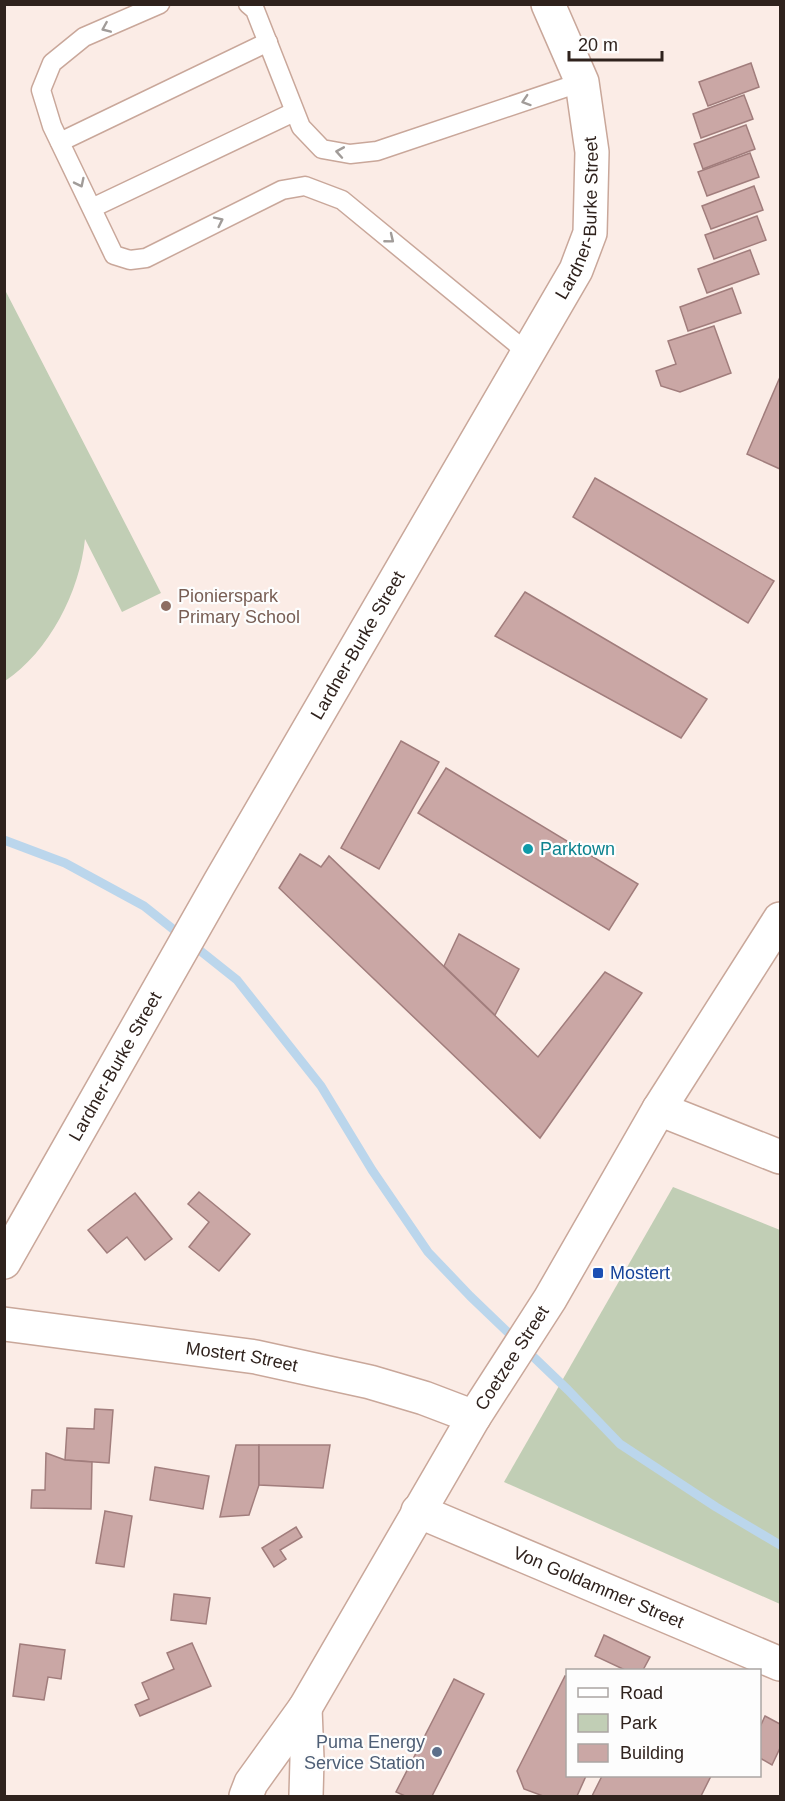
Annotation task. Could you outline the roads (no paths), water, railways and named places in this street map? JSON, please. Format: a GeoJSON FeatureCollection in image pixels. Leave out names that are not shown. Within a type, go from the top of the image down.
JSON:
{"type":"FeatureCollection","features":[{"type":"Feature","properties":{"kind":"street","name":"Lardner-Burke Street"},"geometry":{"type":"LineString","coordinates":[[4,1262],[220,882],[576,270],[590,233],[592,152],[582,82],[548,4]]}},
{"type":"Feature","properties":{"kind":"street","name":"Coetzee Street"},"geometry":{"type":"LineString","coordinates":[[245,1792],[305,1708],[418,1511],[474,1417],[550,1299],[659,1109],[780,919]]}},
{"type":"Feature","properties":{"kind":"street"},"geometry":{"type":"LineString","coordinates":[[659,1109],[780,1157]]}},
{"type":"Feature","properties":{"kind":"street","name":"Mostert Street"},"geometry":{"type":"LineString","coordinates":[[4,1324],[256,1357],[370,1382],[424,1398],[474,1417]]}},
{"type":"Feature","properties":{"kind":"street","name":"Von Goldammer Street"},"geometry":{"type":"LineString","coordinates":[[418,1511],[780,1664]]}},
{"type":"Feature","properties":{"kind":"street"},"geometry":{"type":"LineString","coordinates":[[305,1708],[308,1759],[306,1797]]}},
{"type":"Feature","properties":{"kind":"lane"},"geometry":{"type":"LineString","coordinates":[[160,4],[84,37],[52,63],[41,90],[52,126],[114,255],[130,260],[146,258],[282,190],[305,186],[342,200],[528,353]]}},
{"type":"Feature","properties":{"kind":"lane"},"geometry":{"type":"LineString","coordinates":[[248,4],[255,10],[300,127],[322,149],[351,154],[377,151],[582,82]]}},
{"type":"Feature","properties":{"kind":"lane"},"geometry":{"type":"LineString","coordinates":[[60,142],[268,42]]}},
{"type":"Feature","properties":{"kind":"lane"},"geometry":{"type":"LineString","coordinates":[[92,208],[294,112]]}},
{"type":"Feature","properties":{"kind":"waterway"},"geometry":{"type":"LineString","coordinates":[[4,840],[65,863],[144,906],[237,980],[321,1086],[372,1170],[428,1252],[470,1296],[568,1390],[620,1444],[716,1507],[780,1545]]}},
{"type":"Feature","properties":{"kind":"place","name":"Pionierspark Primary School"},"geometry":{"type":"Point","coordinates":[166,606]}},
{"type":"Feature","properties":{"kind":"place","name":"Parktown"},"geometry":{"type":"Point","coordinates":[528,849]}},
{"type":"Feature","properties":{"kind":"place","name":"Mostert"},"geometry":{"type":"Point","coordinates":[598,1273]}},
{"type":"Feature","properties":{"kind":"place","name":"Puma Energy Service Station"},"geometry":{"type":"Point","coordinates":[437,1752]}}]}
